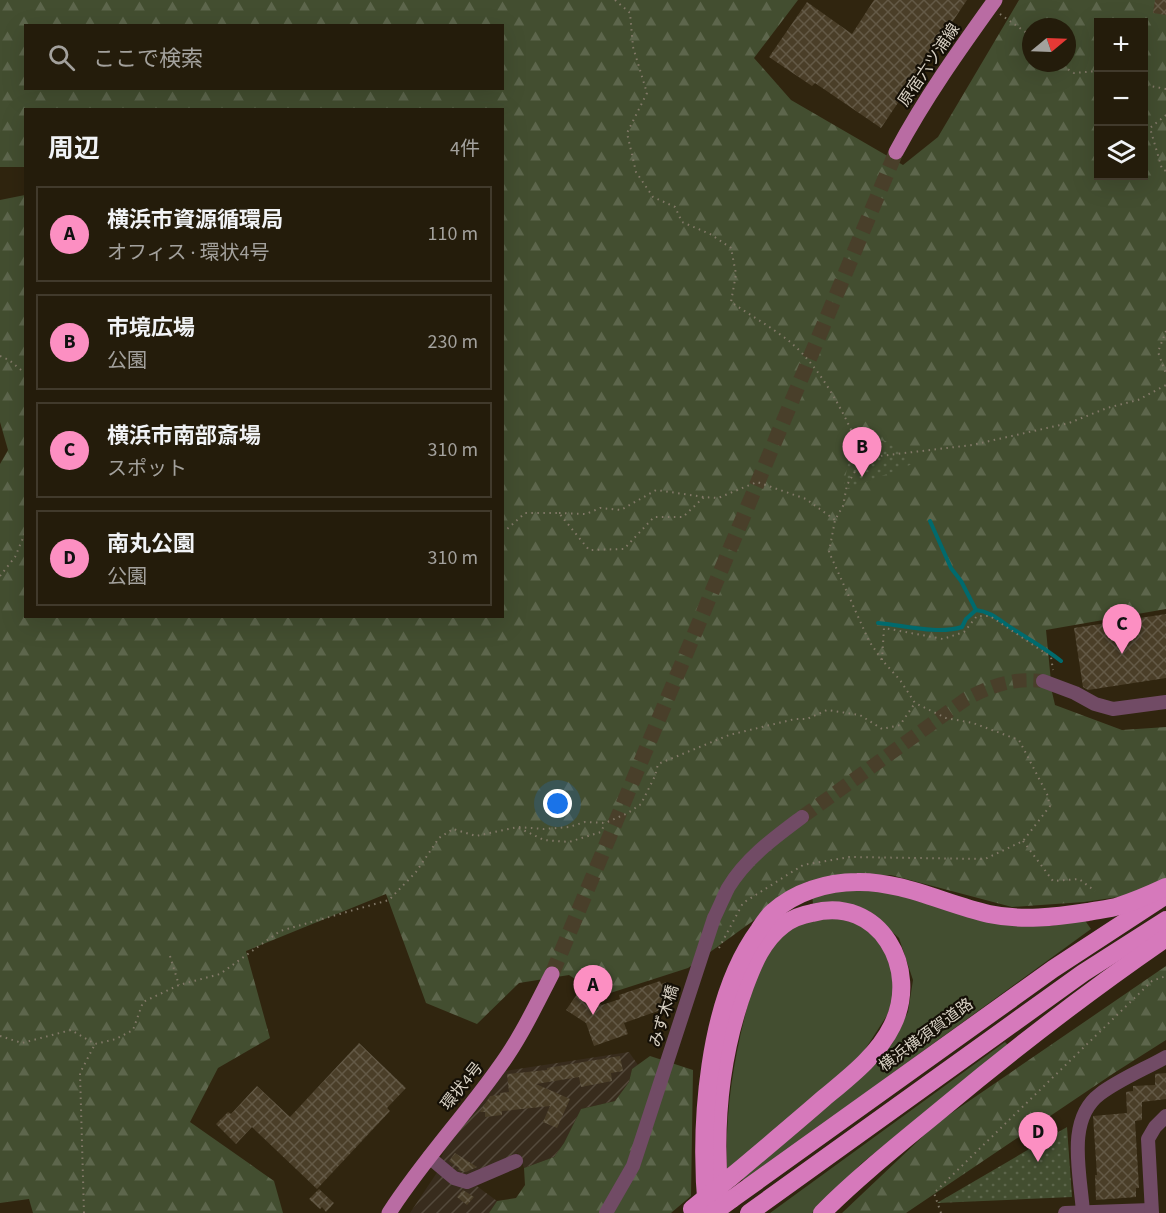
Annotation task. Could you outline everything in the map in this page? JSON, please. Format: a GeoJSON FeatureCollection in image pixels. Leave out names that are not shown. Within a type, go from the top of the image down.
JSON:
{"type":"FeatureCollection","features":[{"type":"Feature","properties":{"kind":"highway"},"geometry":{"type":"LineString","coordinates":[[695,1212],[705,1164],[706,1097],[723,1007],[738,964],[752,940],[771,913],[793,897],[835,883],[858,881],[914,891],[989,914],[1034,919],[1118,907],[1166,887]]}},
{"type":"Feature","properties":{"kind":"highway","name":"横浜横須賀道路"},"geometry":{"type":"LineString","coordinates":[[713,1213],[726,1206],[1034,982],[1166,896]]}},
{"type":"Feature","properties":{"kind":"highway"},"geometry":{"type":"LineString","coordinates":[[695,1212],[730,1177],[845,1080],[878,1046],[892,1026],[900,1002],[902,978],[897,956],[888,940],[871,922],[853,913],[821,910],[798,916],[772,934],[751,970],[738,1006],[726,1053],[721,1090],[717,1137],[726,1206]]}},
{"type":"Feature","properties":{"kind":"highway"},"geometry":{"type":"LineString","coordinates":[[749,1213],[1083,973],[1166,920]]}},
{"type":"Feature","properties":{"kind":"highway"},"geometry":{"type":"LineString","coordinates":[[822,1213],[895,1148],[1018,1046],[1166,938]]}},
{"type":"Feature","properties":{"kind":"main road","name":"原宿六ツ浦線"},"geometry":{"type":"LineString","coordinates":[[896,152],[944,69],[993,4]]}},
{"type":"Feature","properties":{"kind":"main road","name":"環状4号"},"geometry":{"type":"LineString","coordinates":[[389,1213],[429,1157],[498,1070],[552,974]]}},
{"type":"Feature","properties":{"kind":"street"},"geometry":{"type":"LineString","coordinates":[[1053,684],[1095,704],[1113,709],[1166,702]]}},
{"type":"Feature","properties":{"kind":"street","name":"みず木橋"},"geometry":{"type":"LineString","coordinates":[[606,1213],[633,1166],[714,918],[728,888],[745,865],[767,843],[802,817]]}},
{"type":"Feature","properties":{"kind":"street"},"geometry":{"type":"LineString","coordinates":[[1083,1213],[1078,1141],[1080,1123],[1088,1107],[1100,1094],[1166,1057]]}},
{"type":"Feature","properties":{"kind":"street"},"geometry":{"type":"LineString","coordinates":[[1065,1213],[1151,1211],[1148,1138],[1166,1116]]}},
{"type":"Feature","properties":{"kind":"street"},"geometry":{"type":"LineString","coordinates":[[429,1157],[454,1178],[467,1182],[516,1161]]}},
{"type":"Feature","properties":{"kind":"path"},"geometry":{"type":"LineString","coordinates":[[615,0],[630,14],[633,46],[648,93],[627,133],[636,172],[653,197],[675,207],[682,222],[710,234],[731,248],[735,274],[731,302],[790,342],[818,374],[847,419],[863,458]]}},
{"type":"Feature","properties":{"kind":"path"},"geometry":{"type":"LineString","coordinates":[[993,4],[1022,28]]}},
{"type":"Feature","properties":{"kind":"path"},"geometry":{"type":"LineString","coordinates":[[1072,72],[1094,72]]}},
{"type":"Feature","properties":{"kind":"path"},"geometry":{"type":"LineString","coordinates":[[1148,86],[1166,89]]}},
{"type":"Feature","properties":{"kind":"path"},"geometry":{"type":"LineString","coordinates":[[1166,115],[1150,128],[1162,169],[1166,171]]}},
{"type":"Feature","properties":{"kind":"path"},"geometry":{"type":"LineString","coordinates":[[1166,331],[1158,352],[1166,374]]}},
{"type":"Feature","properties":{"kind":"path"},"geometry":{"type":"LineString","coordinates":[[0,356],[24,372]]}},
{"type":"Feature","properties":{"kind":"path"},"geometry":{"type":"LineString","coordinates":[[863,458],[972,445],[1069,423],[1107,408],[1138,400],[1166,385]]}},
{"type":"Feature","properties":{"kind":"path"},"geometry":{"type":"LineString","coordinates":[[719,948],[743,903],[803,865],[849,858],[985,859],[1023,841],[1050,806],[1047,794],[1019,740],[973,723],[946,718],[915,703],[869,641],[830,552],[835,520],[843,506],[847,485],[863,458]]}},
{"type":"Feature","properties":{"kind":"path"},"geometry":{"type":"LineString","coordinates":[[504,530],[525,513],[586,514],[600,508],[621,510],[657,490],[718,498],[757,482],[806,499],[835,520]]}},
{"type":"Feature","properties":{"kind":"path"},"geometry":{"type":"LineString","coordinates":[[559,513],[589,550],[624,549],[654,517],[683,518],[705,497]]}},
{"type":"Feature","properties":{"kind":"path"},"geometry":{"type":"LineString","coordinates":[[0,576],[15,557],[24,536]]}},
{"type":"Feature","properties":{"kind":"path"},"geometry":{"type":"LineString","coordinates":[[882,660],[884,628],[943,639],[964,632],[977,616],[990,616],[1051,657],[1053,684]]}},
{"type":"Feature","properties":{"kind":"path"},"geometry":{"type":"LineString","coordinates":[[0,1036],[22,1044],[71,1030],[95,1044],[116,1039],[133,1030],[143,1002],[179,985],[220,974],[280,931],[389,900],[416,872],[439,838],[453,829],[476,836],[518,827],[544,829],[569,827],[585,822],[605,823],[628,813],[641,804],[655,776],[658,764],[729,735],[795,719],[807,719],[827,711],[860,715],[882,729],[900,725],[915,703]]}},
{"type":"Feature","properties":{"kind":"path"},"geometry":{"type":"LineString","coordinates":[[518,827],[544,840],[569,842],[601,832],[605,823]]}},
{"type":"Feature","properties":{"kind":"path"},"geometry":{"type":"LineString","coordinates":[[1023,841],[1053,881],[1079,879],[1095,891]]}},
{"type":"Feature","properties":{"kind":"path"},"geometry":{"type":"LineString","coordinates":[[170,956],[179,985]]}},
{"type":"Feature","properties":{"kind":"path"},"geometry":{"type":"LineString","coordinates":[[941,1213],[934,1192],[1152,981],[1166,976]]}},
{"type":"Feature","properties":{"kind":"path"},"geometry":{"type":"LineString","coordinates":[[84,1213],[80,1073],[95,1044]]}},
{"type":"Feature","properties":{"kind":"shaded area"},"geometry":{"type":"Polygon","coordinates":[[[629,1052],[638,1065],[632,1069],[629,1082],[615,1101],[581,1109],[564,1143],[554,1157],[524,1168],[518,1153],[465,1179],[440,1161],[445,1148],[505,1071],[629,1052]]]}},
{"type":"Feature","properties":{"kind":"shaded area"},"geometry":{"type":"Polygon","coordinates":[[[438,1171],[474,1184],[497,1201],[489,1213],[410,1213],[438,1171]]]}},
{"type":"Feature","properties":{"kind":"green space"},"geometry":{"type":"Polygon","coordinates":[[[0,0],[798,0],[754,58],[791,100],[903,165],[938,137],[1019,0],[1166,0],[1166,609],[1046,630],[1055,705],[1122,730],[1166,727],[1166,890],[1084,902],[1012,907],[891,875],[808,881],[688,968],[601,996],[569,975],[519,983],[477,1024],[426,1003],[386,894],[246,951],[270,1038],[218,1068],[190,1122],[274,1181],[283,1213],[33,1213],[29,1199],[0,1203],[0,464],[8,450],[0,422],[0,200],[24,195],[24,618],[504,618],[504,108],[24,108],[24,167],[0,167],[0,0]]]}},
{"type":"Feature","properties":{"kind":"green space"},"geometry":{"type":"Polygon","coordinates":[[[852,439],[886,441],[915,463],[843,491],[852,439]]]}},
{"type":"Feature","properties":{"kind":"green space"},"geometry":{"type":"Polygon","coordinates":[[[837,889],[867,890],[898,895],[1027,926],[1051,926],[1084,919],[1091,929],[744,1181],[742,1179],[892,1044],[908,1012],[913,980],[899,938],[869,911],[820,902],[813,904],[812,895],[837,889]]]}},
{"type":"Feature","properties":{"kind":"green space"},"geometry":{"type":"Polygon","coordinates":[[[806,918],[858,919],[888,947],[896,996],[886,1017],[864,1051],[836,1078],[727,1169],[727,1128],[731,1088],[755,979],[763,957],[771,946],[806,918]]]}},
{"type":"Feature","properties":{"kind":"green space"},"geometry":{"type":"Polygon","coordinates":[[[1166,966],[1166,1040],[906,1213],[842,1213],[937,1123],[1166,966]]]}},
{"type":"Feature","properties":{"kind":"green space"},"geometry":{"type":"Polygon","coordinates":[[[1005,1042],[1008,1045],[862,1163],[812,1213],[770,1213],[1005,1042]]]}},
{"type":"Feature","properties":{"kind":"green space"},"geometry":{"type":"Polygon","coordinates":[[[650,1056],[693,1070],[691,1196],[671,1213],[489,1213],[497,1201],[516,1198],[525,1185],[524,1168],[554,1157],[564,1143],[581,1109],[615,1101],[629,1082],[632,1069],[650,1056]]]}},
{"type":"Feature","properties":{"kind":"green space"},"geometry":{"type":"Polygon","coordinates":[[[1067,1127],[1072,1197],[937,1203],[1067,1127]]]}},
{"type":"Feature","properties":{"kind":"building"},"geometry":{"type":"Polygon","coordinates":[[[874,0],[967,0],[881,128],[815,83],[812,86],[769,57],[807,2],[852,34],[874,0]]]}},
{"type":"Feature","properties":{"kind":"building"},"geometry":{"type":"Polygon","coordinates":[[[1155,0],[1166,0],[1166,15],[1153,13],[1155,0]]]}},
{"type":"Feature","properties":{"kind":"building"},"geometry":{"type":"Polygon","coordinates":[[[1166,614],[1166,678],[1088,690],[1083,687],[1074,628],[1166,614]]]}},
{"type":"Feature","properties":{"kind":"building"},"geometry":{"type":"Polygon","coordinates":[[[660,981],[661,984],[666,982],[670,992],[664,994],[669,1007],[624,1023],[628,1034],[594,1046],[586,1023],[566,1010],[580,990],[602,1005],[620,999],[619,995],[660,981]]]}},
{"type":"Feature","properties":{"kind":"building"},"geometry":{"type":"Polygon","coordinates":[[[359,1043],[406,1088],[387,1108],[390,1111],[317,1189],[252,1127],[236,1144],[216,1124],[228,1112],[231,1114],[257,1086],[290,1117],[359,1043]]]}},
{"type":"Feature","properties":{"kind":"building"},"geometry":{"type":"Polygon","coordinates":[[[620,1056],[623,1071],[611,1073],[612,1081],[581,1087],[579,1077],[536,1084],[570,1099],[557,1128],[543,1122],[550,1106],[502,1111],[502,1115],[485,1117],[485,1112],[480,1112],[490,1096],[509,1092],[507,1074],[547,1070],[547,1068],[620,1056]]]}},
{"type":"Feature","properties":{"kind":"building"},"geometry":{"type":"Polygon","coordinates":[[[1166,1073],[1166,1099],[1142,1102],[1142,1120],[1135,1121],[1139,1188],[1136,1188],[1136,1197],[1096,1200],[1095,1175],[1097,1175],[1093,1116],[1127,1113],[1126,1092],[1133,1091],[1133,1086],[1155,1085],[1155,1074],[1166,1073]]]}},
{"type":"Feature","properties":{"kind":"building"},"geometry":{"type":"Polygon","coordinates":[[[455,1153],[477,1167],[466,1172],[458,1170],[459,1168],[449,1161],[455,1153]]]}},
{"type":"Feature","properties":{"kind":"building"},"geometry":{"type":"Polygon","coordinates":[[[319,1189],[334,1203],[326,1212],[309,1199],[319,1189]]]}},
{"type":"Feature","properties":{"kind":"building"},"geometry":{"type":"Polygon","coordinates":[[[463,1190],[474,1197],[467,1205],[457,1197],[463,1190]]]}},
{"type":"Feature","properties":{"kind":"waterway"},"geometry":{"type":"LineString","coordinates":[[930,521],[951,568],[961,581],[976,610],[996,617],[1061,661]]}},
{"type":"Feature","properties":{"kind":"waterway"},"geometry":{"type":"LineString","coordinates":[[878,623],[931,630],[952,629],[962,627],[966,619],[976,610]]}},
{"type":"Feature","properties":{"kind":"tunnel"},"geometry":{"type":"LineString","coordinates":[[552,974],[896,152]]}},
{"type":"Feature","properties":{"kind":"tunnel"},"geometry":{"type":"LineString","coordinates":[[802,817],[966,699],[1003,684],[1043,681]]}},
{"type":"Feature","properties":{"kind":"place","name":"市境広場"},"geometry":{"type":"Point","coordinates":[862,477]}},
{"type":"Feature","properties":{"kind":"place","name":"横浜市南部斎場"},"geometry":{"type":"Point","coordinates":[1122,654]}},
{"type":"Feature","properties":{"kind":"place","name":"横浜市資源循環局"},"geometry":{"type":"Point","coordinates":[593,1015]}},
{"type":"Feature","properties":{"kind":"place","name":"南丸公園"},"geometry":{"type":"Point","coordinates":[1038,1162]}}]}
